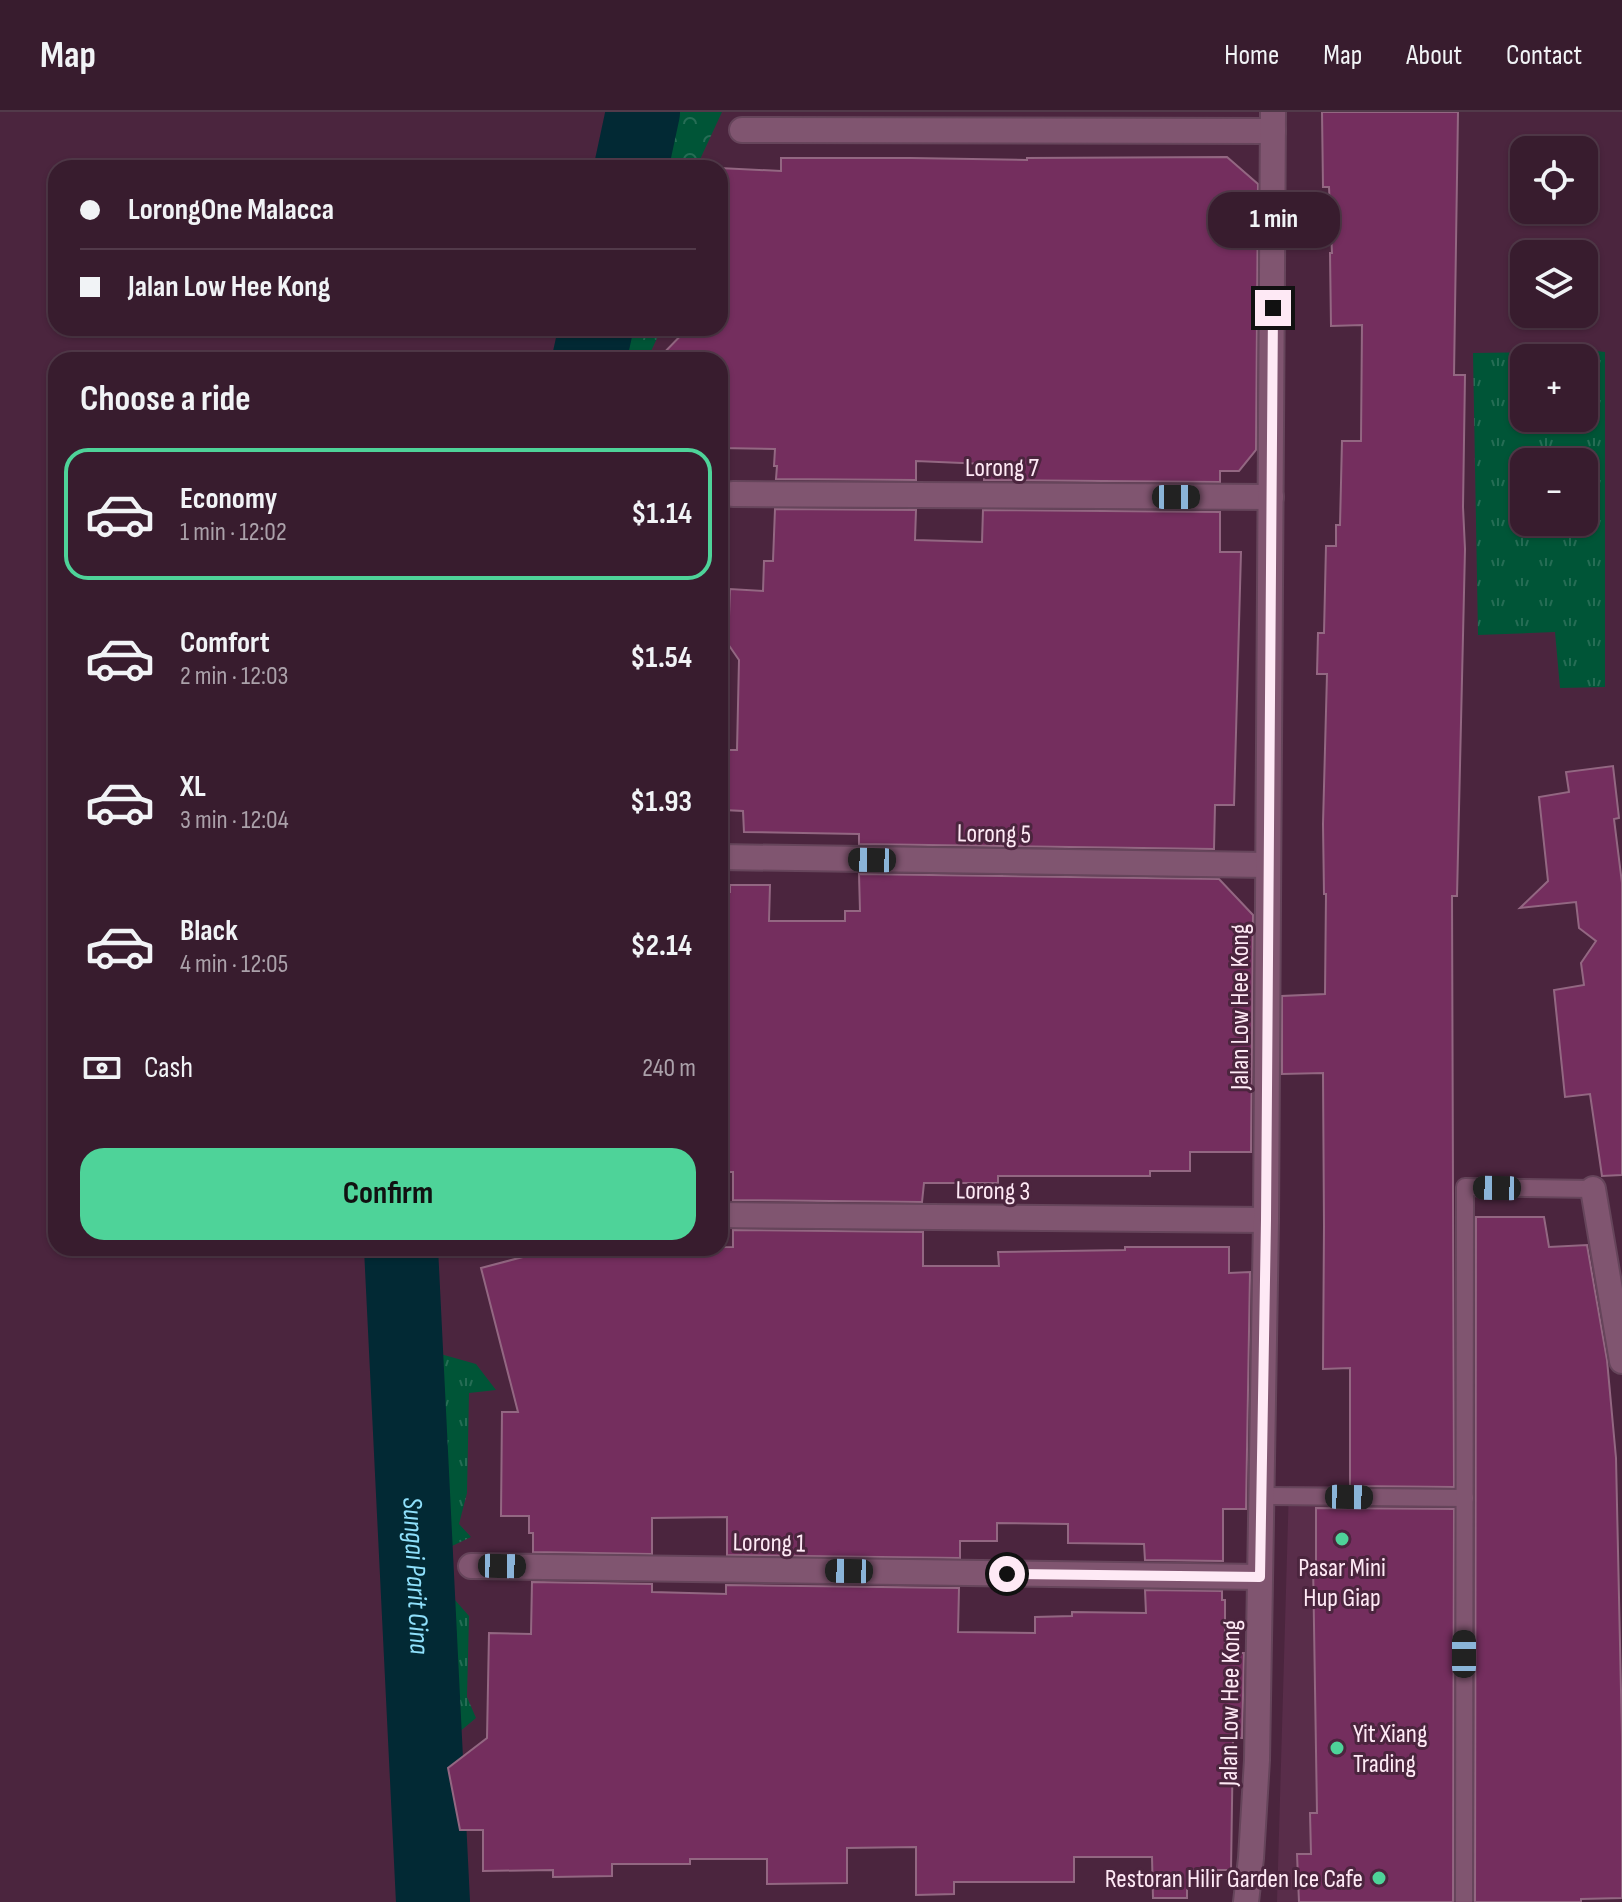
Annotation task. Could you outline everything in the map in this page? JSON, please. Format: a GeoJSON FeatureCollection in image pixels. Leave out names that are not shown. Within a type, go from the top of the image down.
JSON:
{"type":"FeatureCollection","features":[{"type":"Feature","properties":{"kind":"street"},"geometry":{"type":"LineString","coordinates":[[742,130],[1273,122]]}},
{"type":"Feature","properties":{"kind":"street","name":"Jalan Low Hee Kong"},"geometry":{"type":"LineString","coordinates":[[1246,1902],[1257,1760],[1266,1220],[1273,122]]}},
{"type":"Feature","properties":{"kind":"street","name":"Lorong 7"},"geometry":{"type":"LineString","coordinates":[[733,494],[1271,497]]}},
{"type":"Feature","properties":{"kind":"street","name":"Lorong 5"},"geometry":{"type":"LineString","coordinates":[[728,857],[1267,865]]}},
{"type":"Feature","properties":{"kind":"street"},"geometry":{"type":"LineString","coordinates":[[1593,1189],[1622,1361]]}},
{"type":"Feature","properties":{"kind":"street","name":"Lorong 3"},"geometry":{"type":"LineString","coordinates":[[728,1215],[1266,1220]]}},
{"type":"Feature","properties":{"kind":"street","name":"Lorong 1"},"geometry":{"type":"LineString","coordinates":[[471,1566],[1260,1577]]}},
{"type":"Feature","properties":{"kind":"lane"},"geometry":{"type":"LineString","coordinates":[[1464,1902],[1465,1187],[1593,1189]]}},
{"type":"Feature","properties":{"kind":"lane"},"geometry":{"type":"LineString","coordinates":[[1261,1496],[1465,1498]]}},
{"type":"Feature","properties":{"kind":"shaded area"},"geometry":{"type":"Polygon","coordinates":[[[1289,1486],[1470,1487],[1477,1902],[1277,1902],[1289,1486]]]}},
{"type":"Feature","properties":{"kind":"green space"},"geometry":{"type":"Polygon","coordinates":[[[671,112],[722,112],[700,160],[660,160],[671,112]]]}},
{"type":"Feature","properties":{"kind":"green space"},"geometry":{"type":"Polygon","coordinates":[[[621,336],[658,336],[651,352],[618,352],[621,336]]]}},
{"type":"Feature","properties":{"kind":"green space"},"geometry":{"type":"Polygon","coordinates":[[[1598,351],[1605,352],[1605,687],[1560,688],[1555,632],[1478,635],[1473,353],[1510,352],[1510,432],[1598,432],[1598,351]]]}},
{"type":"Feature","properties":{"kind":"green space"},"geometry":{"type":"Polygon","coordinates":[[[437,1353],[476,1364],[496,1390],[469,1393],[467,1493],[459,1524],[471,1537],[450,1547],[443,1572],[448,1592],[469,1616],[467,1697],[476,1718],[440,1748],[430,1742],[431,1470],[437,1353]]]}},
{"type":"Feature","properties":{"kind":"building"},"geometry":{"type":"Polygon","coordinates":[[[1322,112],[1458,112],[1454,375],[1465,375],[1465,549],[1457,896],[1452,896],[1454,1487],[1350,1486],[1350,1368],[1323,1369],[1323,1073],[1282,1074],[1282,996],[1325,994],[1323,824],[1327,674],[1317,674],[1318,633],[1324,633],[1326,546],[1336,546],[1336,525],[1340,525],[1342,441],[1361,441],[1362,325],[1331,326],[1332,253],[1329,187],[1323,187],[1322,112]]]}},
{"type":"Feature","properties":{"kind":"building"},"geometry":{"type":"Polygon","coordinates":[[[1227,157],[1258,184],[1256,450],[1239,471],[1220,471],[1220,482],[984,480],[985,464],[916,461],[916,480],[776,479],[775,449],[728,448],[728,352],[665,352],[680,336],[728,336],[728,168],[781,171],[781,158],[1227,157]]]}},
{"type":"Feature","properties":{"kind":"building"},"geometry":{"type":"Polygon","coordinates":[[[775,509],[916,510],[915,540],[982,542],[983,510],[1220,512],[1220,552],[1241,552],[1234,805],[1215,805],[1214,849],[859,844],[859,834],[744,832],[743,811],[728,810],[728,750],[737,750],[739,660],[728,644],[730,589],[763,591],[764,561],[773,561],[775,509]]]}},
{"type":"Feature","properties":{"kind":"building"},"geometry":{"type":"Polygon","coordinates":[[[1613,766],[1619,818],[1614,819],[1622,883],[1622,1175],[1602,1176],[1590,1094],[1565,1097],[1554,990],[1584,985],[1581,963],[1596,941],[1579,928],[1576,902],[1520,908],[1548,881],[1539,797],[1569,792],[1566,772],[1613,766]]]}},
{"type":"Feature","properties":{"kind":"building"},"geometry":{"type":"Polygon","coordinates":[[[859,874],[1219,879],[1253,915],[1251,1152],[1190,1152],[1190,1171],[1150,1171],[1150,1176],[998,1176],[998,1183],[924,1183],[922,1202],[733,1200],[733,1172],[728,1172],[730,885],[770,885],[769,921],[845,921],[845,911],[860,911],[859,874]]]}},
{"type":"Feature","properties":{"kind":"building"},"geometry":{"type":"Polygon","coordinates":[[[1476,1217],[1544,1217],[1549,1247],[1587,1245],[1607,1360],[1616,1458],[1622,1898],[1581,1899],[1581,1902],[1475,1902],[1476,1217]]]}},
{"type":"Feature","properties":{"kind":"building"},"geometry":{"type":"Polygon","coordinates":[[[733,1230],[923,1232],[923,1266],[999,1266],[998,1252],[1229,1247],[1229,1273],[1250,1272],[1246,1509],[1223,1509],[1223,1561],[1145,1560],[1144,1544],[1068,1543],[1068,1524],[997,1523],[997,1541],[960,1541],[960,1558],[727,1555],[727,1517],[652,1518],[652,1554],[533,1552],[529,1516],[501,1516],[502,1412],[518,1412],[481,1268],[527,1256],[728,1256],[728,1247],[733,1247],[733,1230]]]}},
{"type":"Feature","properties":{"kind":"building"},"geometry":{"type":"Polygon","coordinates":[[[1316,1508],[1454,1509],[1453,1902],[1299,1902],[1297,1854],[1311,1854],[1310,1813],[1317,1813],[1313,1562],[1316,1563],[1316,1508]]]}},
{"type":"Feature","properties":{"kind":"building"},"geometry":{"type":"Polygon","coordinates":[[[532,1582],[652,1584],[652,1592],[726,1594],[726,1585],[959,1588],[958,1632],[1035,1633],[1035,1617],[1072,1616],[1072,1612],[1146,1613],[1145,1590],[1222,1591],[1222,1600],[1225,1600],[1225,1653],[1244,1653],[1242,1738],[1233,1738],[1231,1870],[1187,1870],[1187,1898],[1153,1898],[1152,1857],[1074,1857],[1074,1882],[954,1882],[954,1894],[916,1895],[916,1847],[847,1848],[847,1883],[767,1884],[767,1859],[690,1859],[690,1864],[612,1864],[612,1876],[553,1877],[553,1870],[483,1871],[483,1830],[460,1830],[448,1768],[487,1738],[489,1633],[531,1634],[532,1582]]]}},
{"type":"Feature","properties":{"kind":"waterway","name":"Sungai Parit Cina"},"geometry":{"type":"LineString","coordinates":[[633,160],[643,112]]}},
{"type":"Feature","properties":{"kind":"waterway","name":"Sungai Parit Cina"},"geometry":{"type":"LineString","coordinates":[[591,352],[594,336]]}},
{"type":"Feature","properties":{"kind":"waterway","name":"Sungai Parit Cina"},"geometry":{"type":"LineString","coordinates":[[401,1256],[433,1902]]}},
{"type":"Feature","properties":{"kind":"place","name":"Pasar Mini Hup Giap"},"geometry":{"type":"Point","coordinates":[1342,1539]}},
{"type":"Feature","properties":{"kind":"place","name":"Yit Xiang Trading"},"geometry":{"type":"Point","coordinates":[1337,1748]}},
{"type":"Feature","properties":{"kind":"place","name":"Restoran Hilir Garden Ice Cafe"},"geometry":{"type":"Point","coordinates":[1379,1878]}},
{"type":"Feature","properties":{"kind":"route"},"geometry":{"type":"LineString","coordinates":[[1007,1574],[1260,1577],[1273,308]]}}]}
